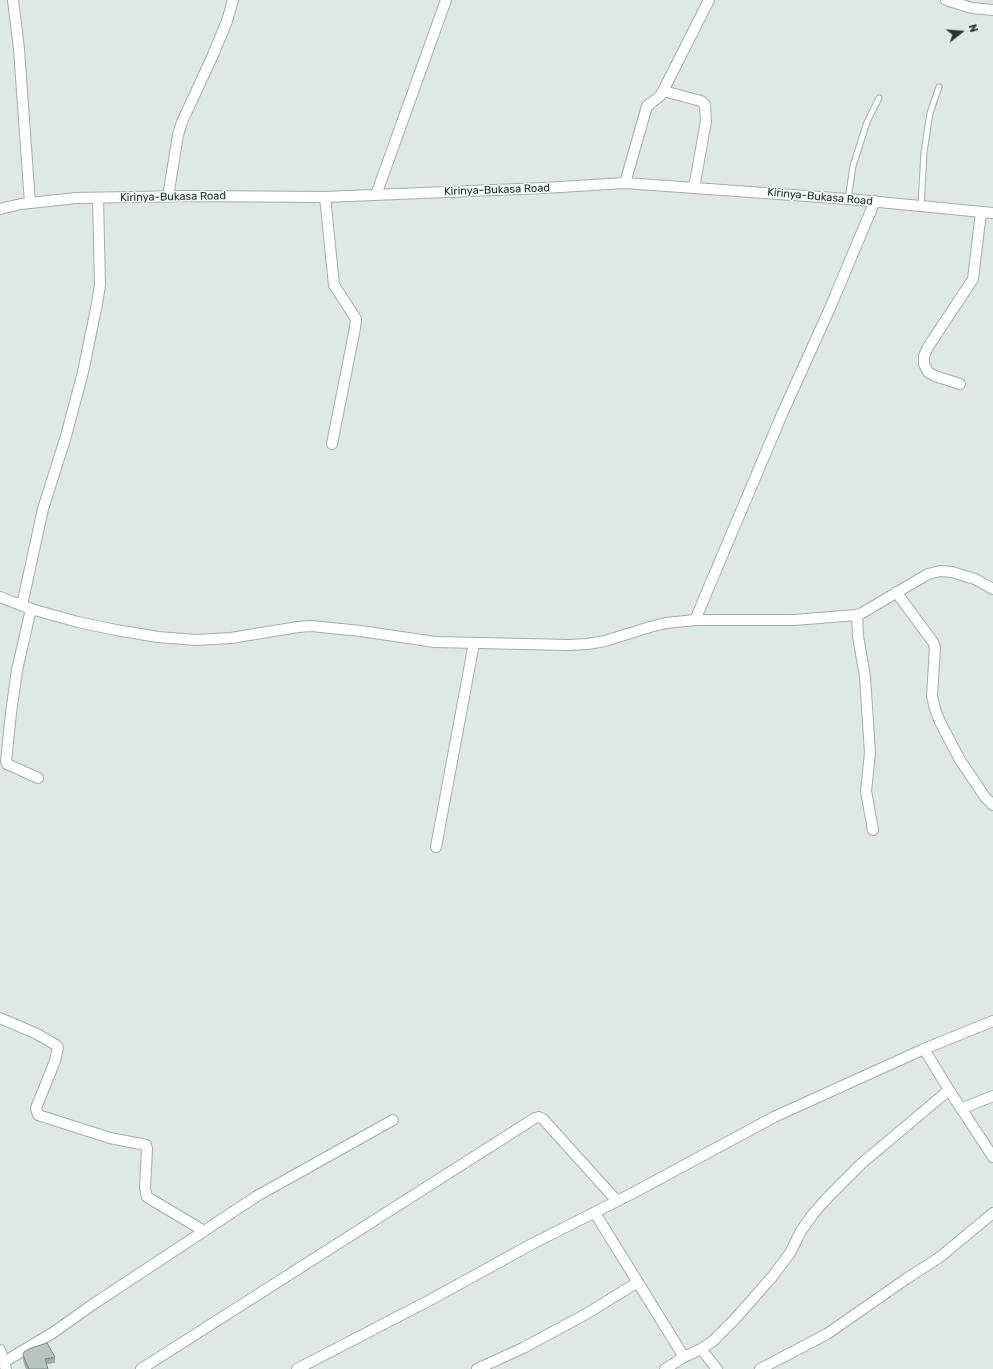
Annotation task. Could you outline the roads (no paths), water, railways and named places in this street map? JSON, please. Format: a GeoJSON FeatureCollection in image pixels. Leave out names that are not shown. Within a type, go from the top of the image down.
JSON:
{"type":"FeatureCollection","features":[{"type":"Feature","properties":{"kind":"street"},"geometry":{"type":"LineString","coordinates":[[13,0],[18,41],[30,203]]}},
{"type":"Feature","properties":{"kind":"street"},"geometry":{"type":"LineString","coordinates":[[168,197],[178,135],[182,122],[216,48],[227,21],[233,0]]}},
{"type":"Feature","properties":{"kind":"street"},"geometry":{"type":"LineString","coordinates":[[376,195],[446,0]]}},
{"type":"Feature","properties":{"kind":"street"},"geometry":{"type":"LineString","coordinates":[[625,183],[647,106],[660,96],[663,91],[710,0]]}},
{"type":"Feature","properties":{"kind":"street"},"geometry":{"type":"LineString","coordinates":[[946,0],[972,8],[993,10]]}},
{"type":"Feature","properties":{"kind":"street"},"geometry":{"type":"LineString","coordinates":[[663,91],[700,101],[705,106],[706,121],[694,188]]}},
{"type":"Feature","properties":{"kind":"street","name":"Kirinya-Bukasa Road"},"geometry":{"type":"LineString","coordinates":[[0,209],[30,203],[76,198],[325,197],[544,188],[625,183],[875,201],[993,213]]}},
{"type":"Feature","properties":{"kind":"street"},"geometry":{"type":"LineString","coordinates":[[325,197],[334,285],[356,319],[332,444]]}},
{"type":"Feature","properties":{"kind":"street"},"geometry":{"type":"LineString","coordinates":[[22,605],[44,509],[83,372],[97,304],[100,285],[98,198]]}},
{"type":"Feature","properties":{"kind":"street"},"geometry":{"type":"LineString","coordinates":[[695,620],[783,412],[830,308],[875,201]]}},
{"type":"Feature","properties":{"kind":"street"},"geometry":{"type":"LineString","coordinates":[[960,384],[935,376],[928,372],[924,364],[924,356],[928,347],[973,279],[981,212]]}},
{"type":"Feature","properties":{"kind":"street"},"geometry":{"type":"LineString","coordinates":[[0,597],[32,609],[116,630],[158,637],[196,640],[231,638],[311,626],[361,630],[435,642],[568,645],[605,641],[666,623],[695,620],[794,620],[857,615],[932,572],[946,570],[975,579],[993,589]]}},
{"type":"Feature","properties":{"kind":"street"},"geometry":{"type":"LineString","coordinates":[[896,592],[933,642],[935,647],[932,696],[940,722],[960,760],[993,805]]}},
{"type":"Feature","properties":{"kind":"street"},"geometry":{"type":"LineString","coordinates":[[32,609],[17,670],[6,761],[7,764],[38,778]]}},
{"type":"Feature","properties":{"kind":"street"},"geometry":{"type":"LineString","coordinates":[[857,615],[858,636],[866,677],[870,752],[866,791],[873,830]]}},
{"type":"Feature","properties":{"kind":"street"},"geometry":{"type":"LineString","coordinates":[[436,847],[474,643]]}},
{"type":"Feature","properties":{"kind":"street"},"geometry":{"type":"LineString","coordinates":[[0,1018],[37,1034],[58,1047],[58,1051],[36,1108],[38,1115],[110,1138],[146,1145],[145,1188],[147,1197],[204,1231]]}},
{"type":"Feature","properties":{"kind":"street"},"geometry":{"type":"LineString","coordinates":[[297,1369],[595,1213],[774,1117],[924,1049],[993,1021]]}},
{"type":"Feature","properties":{"kind":"street"},"geometry":{"type":"LineString","coordinates":[[924,1049],[993,1157]]}},
{"type":"Feature","properties":{"kind":"street"},"geometry":{"type":"LineString","coordinates":[[665,1369],[713,1341],[735,1319],[772,1277],[790,1253],[801,1231],[813,1214],[829,1196],[861,1164],[949,1090]]}},
{"type":"Feature","properties":{"kind":"street"},"geometry":{"type":"LineString","coordinates":[[961,1109],[993,1096]]}},
{"type":"Feature","properties":{"kind":"street"},"geometry":{"type":"LineString","coordinates":[[142,1369],[535,1118],[539,1117],[543,1119],[617,1201]]}},
{"type":"Feature","properties":{"kind":"street"},"geometry":{"type":"LineString","coordinates":[[0,1350],[5,1366],[92,1305],[257,1196],[393,1120]]}},
{"type":"Feature","properties":{"kind":"street"},"geometry":{"type":"LineString","coordinates":[[595,1213],[684,1357]]}},
{"type":"Feature","properties":{"kind":"street"},"geometry":{"type":"LineString","coordinates":[[760,1369],[827,1334],[940,1257],[993,1213]]}},
{"type":"Feature","properties":{"kind":"street"},"geometry":{"type":"LineString","coordinates":[[477,1369],[530,1344],[586,1314],[638,1282]]}},
{"type":"Feature","properties":{"kind":"street"},"geometry":{"type":"LineString","coordinates":[[701,1349],[717,1369]]}},
{"type":"Feature","properties":{"kind":"lane"},"geometry":{"type":"LineString","coordinates":[[921,206],[924,152],[930,113],[939,87]]}},
{"type":"Feature","properties":{"kind":"lane"},"geometry":{"type":"LineString","coordinates":[[848,199],[853,166],[867,122],[879,98]]}}]}
